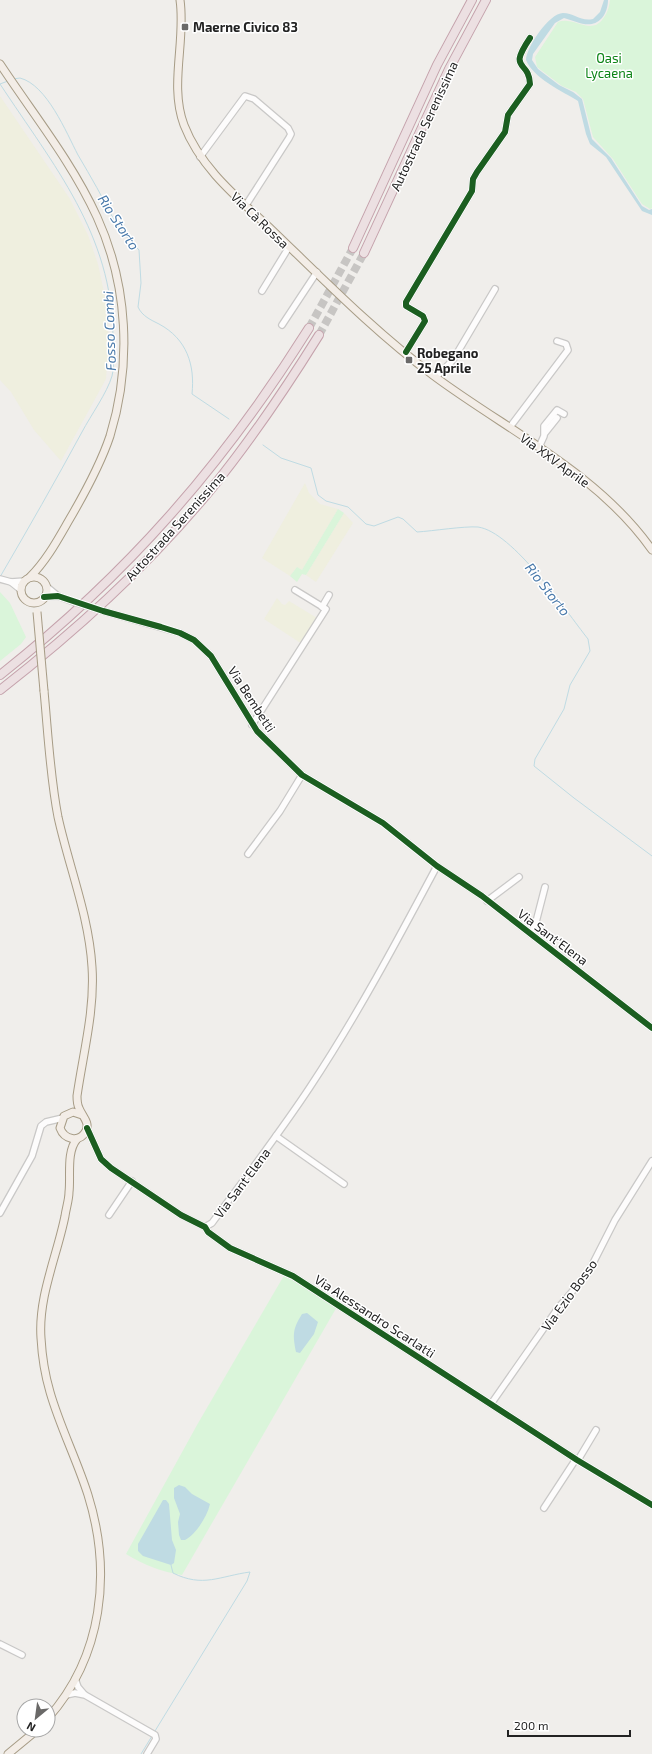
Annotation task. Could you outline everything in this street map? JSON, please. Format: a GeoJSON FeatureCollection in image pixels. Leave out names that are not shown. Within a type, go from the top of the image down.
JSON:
{"type":"FeatureCollection","features":[{"type":"Feature","properties":{"kind":"highway","name":"Autostrada Serenissima"},"geometry":{"type":"LineString","coordinates":[[353,248],[437,65],[472,0]]}},
{"type":"Feature","properties":{"kind":"highway","name":"Autostrada Serenissima"},"geometry":{"type":"LineString","coordinates":[[364,253],[449,69],[486,0]]}},
{"type":"Feature","properties":{"kind":"highway","name":"Autostrada Serenissima"},"geometry":{"type":"LineString","coordinates":[[0,675],[77,610],[167,521],[245,424],[309,328]]}},
{"type":"Feature","properties":{"kind":"highway","name":"Autostrada Serenissima"},"geometry":{"type":"LineString","coordinates":[[0,690],[92,613],[132,576],[212,489],[256,431],[319,335]]}},
{"type":"Feature","properties":{"kind":"main road","name":"Via Cà Rossa"},"geometry":{"type":"LineString","coordinates":[[180,0],[182,34],[177,85],[180,113],[190,140],[200,157],[221,182],[289,247],[406,352],[446,384]]}},
{"type":"Feature","properties":{"kind":"main road"},"geometry":{"type":"LineString","coordinates":[[1,65],[80,184],[98,218],[114,262],[123,317],[124,345],[120,391],[109,436],[86,490],[44,563],[28,579],[21,590],[23,597],[30,602],[37,612]]}},
{"type":"Feature","properties":{"kind":"main road","name":"Via XXV Aprile"},"geometry":{"type":"LineString","coordinates":[[446,384],[539,447],[583,479],[633,526],[652,550]]}},
{"type":"Feature","properties":{"kind":"main road"},"geometry":{"type":"LineString","coordinates":[[44,563],[42,573],[46,593],[42,598],[37,612],[53,788],[65,845],[89,937],[92,968],[92,1004],[77,1096],[78,1107],[87,1122],[87,1128],[73,1146],[70,1160],[69,1192],[63,1226],[48,1281],[42,1312],[41,1337],[50,1392],[88,1494],[97,1527],[101,1556],[102,1581],[97,1620],[88,1650],[76,1679],[56,1708]]}},
{"type":"Feature","properties":{"kind":"main road"},"geometry":{"type":"LineString","coordinates":[[28,579],[38,577],[45,584]]}},
{"type":"Feature","properties":{"kind":"main road"},"geometry":{"type":"LineString","coordinates":[[30,602],[42,598]]}},
{"type":"Feature","properties":{"kind":"main road"},"geometry":{"type":"LineString","coordinates":[[70,1160],[66,1136],[60,1128],[65,1116],[77,1096]]}},
{"type":"Feature","properties":{"kind":"main road"},"geometry":{"type":"LineString","coordinates":[[65,1116],[75,1112],[82,1115]]}},
{"type":"Feature","properties":{"kind":"main road"},"geometry":{"type":"LineString","coordinates":[[66,1136],[79,1138]]}},
{"type":"Feature","properties":{"kind":"main road"},"geometry":{"type":"LineString","coordinates":[[8,1754],[27,1738]]}},
{"type":"Feature","properties":{"kind":"street"},"geometry":{"type":"LineString","coordinates":[[406,352],[425,321],[423,316],[406,306],[406,302],[472,191],[475,176],[505,132],[508,115],[530,84],[528,74],[520,63],[519,58],[520,53],[530,38]]}},
{"type":"Feature","properties":{"kind":"street"},"geometry":{"type":"LineString","coordinates":[[200,157],[245,96],[254,99],[288,128],[291,134],[289,138],[248,202],[244,205]]}},
{"type":"Feature","properties":{"kind":"street"},"geometry":{"type":"LineString","coordinates":[[262,290],[289,247]]}},
{"type":"Feature","properties":{"kind":"street"},"geometry":{"type":"LineString","coordinates":[[282,325],[317,272]]}},
{"type":"Feature","properties":{"kind":"street"},"geometry":{"type":"LineString","coordinates":[[436,377],[453,360],[495,289]]}},
{"type":"Feature","properties":{"kind":"street"},"geometry":{"type":"LineString","coordinates":[[510,427],[568,350],[566,344],[557,341]]}},
{"type":"Feature","properties":{"kind":"street"},"geometry":{"type":"LineString","coordinates":[[545,433],[544,426],[557,410],[564,414]]}},
{"type":"Feature","properties":{"kind":"street"},"geometry":{"type":"LineString","coordinates":[[539,447],[545,433],[557,418]]}},
{"type":"Feature","properties":{"kind":"street"},"geometry":{"type":"LineString","coordinates":[[2,579],[11,582],[21,590]]}},
{"type":"Feature","properties":{"kind":"street"},"geometry":{"type":"LineString","coordinates":[[11,582],[28,579]]}},
{"type":"Feature","properties":{"kind":"street"},"geometry":{"type":"LineString","coordinates":[[45,584],[58,596]]}},
{"type":"Feature","properties":{"kind":"street"},"geometry":{"type":"LineString","coordinates":[[252,725],[326,609],[295,590]]}},
{"type":"Feature","properties":{"kind":"street"},"geometry":{"type":"LineString","coordinates":[[42,598],[58,596]]}},
{"type":"Feature","properties":{"kind":"street","name":"Via Bembetti"},"geometry":{"type":"LineString","coordinates":[[58,596],[103,611],[174,630],[194,640],[211,656],[252,725],[263,739],[302,775],[383,823],[437,866]]}},
{"type":"Feature","properties":{"kind":"street"},"geometry":{"type":"LineString","coordinates":[[322,607],[329,596]]}},
{"type":"Feature","properties":{"kind":"street"},"geometry":{"type":"LineString","coordinates":[[248,854],[280,811],[302,775]]}},
{"type":"Feature","properties":{"kind":"street","name":"Via Sant'Elena"},"geometry":{"type":"LineString","coordinates":[[205,1227],[212,1223],[276,1136],[310,1086],[385,965],[437,866],[531,934],[652,1028]]}},
{"type":"Feature","properties":{"kind":"street"},"geometry":{"type":"LineString","coordinates":[[487,901],[519,877]]}},
{"type":"Feature","properties":{"kind":"street","name":"Via Sant'Elena"},"geometry":{"type":"LineString","coordinates":[[531,934],[536,922],[545,887]]}},
{"type":"Feature","properties":{"kind":"street"},"geometry":{"type":"LineString","coordinates":[[0,1213],[32,1156],[39,1129],[49,1121],[65,1116]]}},
{"type":"Feature","properties":{"kind":"street"},"geometry":{"type":"LineString","coordinates":[[49,1121],[56,1123],[60,1128]]}},
{"type":"Feature","properties":{"kind":"street","name":"Via Alessandro Scarlatti"},"geometry":{"type":"LineString","coordinates":[[87,1128],[101,1159],[191,1221],[205,1227],[208,1232],[230,1248],[293,1276],[577,1459],[652,1505]]}},
{"type":"Feature","properties":{"kind":"street","name":"Via Sant'Elena"},"geometry":{"type":"LineString","coordinates":[[276,1136],[344,1184]]}},
{"type":"Feature","properties":{"kind":"street"},"geometry":{"type":"LineString","coordinates":[[79,1138],[87,1137],[94,1142]]}},
{"type":"Feature","properties":{"kind":"street","name":"Via Ezio Bosso"},"geometry":{"type":"LineString","coordinates":[[492,1404],[558,1308],[588,1273],[615,1220],[652,1161]]}},
{"type":"Feature","properties":{"kind":"street"},"geometry":{"type":"LineString","coordinates":[[109,1215],[132,1181]]}},
{"type":"Feature","properties":{"kind":"street"},"geometry":{"type":"LineString","coordinates":[[544,1508],[596,1430]]}},
{"type":"Feature","properties":{"kind":"street"},"geometry":{"type":"LineString","coordinates":[[0,1644],[22,1656]]}},
{"type":"Feature","properties":{"kind":"street"},"geometry":{"type":"LineString","coordinates":[[76,1679],[78,1687],[85,1695]]}},
{"type":"Feature","properties":{"kind":"street"},"geometry":{"type":"LineString","coordinates":[[66,1695],[75,1693],[85,1695],[153,1734],[156,1739],[147,1754]]}},
{"type":"Feature","properties":{"kind":"green space","name":"Oasi Lycaena"},"geometry":{"type":"Polygon","coordinates":[[[610,0],[652,0],[652,208],[650,209],[642,204],[613,159],[593,137],[583,99],[576,92],[562,86],[537,67],[535,57],[558,22],[570,21],[587,26],[597,24],[602,20],[606,13],[610,0]]]}},
{"type":"Feature","properties":{"kind":"green space"},"geometry":{"type":"Polygon","coordinates":[[[0,96],[70,199],[88,235],[98,264],[105,297],[109,342],[106,379],[61,461],[34,430],[11,392],[0,380],[0,96]]]}},
{"type":"Feature","properties":{"kind":"green space"},"geometry":{"type":"Polygon","coordinates":[[[305,483],[309,493],[320,504],[338,509],[302,570],[297,567],[290,576],[262,558],[305,483]]]}},
{"type":"Feature","properties":{"kind":"green space"},"geometry":{"type":"Polygon","coordinates":[[[338,509],[344,513],[306,575],[302,574],[297,582],[290,576],[297,567],[302,570],[338,509]]]}},
{"type":"Feature","properties":{"kind":"green space"},"geometry":{"type":"Polygon","coordinates":[[[344,513],[353,523],[316,582],[306,575],[344,513]]]}},
{"type":"Feature","properties":{"kind":"green space"},"geometry":{"type":"Polygon","coordinates":[[[0,592],[10,603],[26,637],[21,644],[0,661],[0,592]]]}},
{"type":"Feature","properties":{"kind":"green space"},"geometry":{"type":"Polygon","coordinates":[[[277,598],[282,604],[285,605],[289,601],[317,618],[302,644],[264,619],[277,598]]]}},
{"type":"Feature","properties":{"kind":"green space"},"geometry":{"type":"Polygon","coordinates":[[[286,1272],[338,1305],[182,1575],[153,1568],[140,1562],[126,1554],[197,1425],[286,1272]]]}},
{"type":"Feature","properties":{"kind":"water"},"geometry":{"type":"Polygon","coordinates":[[[604,0],[608,0],[608,5],[602,18],[598,22],[593,24],[584,24],[564,18],[555,23],[533,54],[532,60],[538,69],[559,85],[573,92],[582,99],[592,139],[611,158],[642,206],[649,210],[652,209],[652,215],[642,211],[606,157],[590,144],[578,101],[541,78],[530,67],[526,60],[534,40],[551,19],[557,15],[567,13],[589,20],[593,19],[600,12],[604,0]]]}},
{"type":"Feature","properties":{"kind":"water"},"geometry":{"type":"Polygon","coordinates":[[[307,1313],[318,1322],[314,1334],[300,1353],[296,1352],[294,1333],[296,1324],[302,1314],[307,1313]]]}},
{"type":"Feature","properties":{"kind":"water"},"geometry":{"type":"Polygon","coordinates":[[[179,1485],[185,1487],[192,1494],[210,1504],[200,1525],[193,1534],[185,1540],[181,1540],[179,1535],[178,1522],[180,1514],[174,1498],[174,1488],[179,1485]]]}},
{"type":"Feature","properties":{"kind":"water"},"geometry":{"type":"Polygon","coordinates":[[[163,1500],[166,1500],[169,1504],[172,1540],[176,1550],[174,1563],[171,1565],[143,1556],[138,1551],[138,1544],[163,1500]]]}},
{"type":"Feature","properties":{"kind":"waterway","name":"Rio Storto"},"geometry":{"type":"LineString","coordinates":[[13,79],[20,78],[30,82],[39,90],[55,110],[114,220],[123,233],[139,250],[141,283],[138,307],[147,317],[169,330],[183,345],[192,373],[192,394],[229,419]]}},
{"type":"Feature","properties":{"kind":"waterway","name":"Rio Storto"},"geometry":{"type":"LineString","coordinates":[[0,84],[8,81]]}},
{"type":"Feature","properties":{"kind":"waterway","name":"Fosso Combi"},"geometry":{"type":"LineString","coordinates":[[0,84],[59,173],[76,202],[91,233],[103,265],[110,299],[114,361],[110,383],[0,577]]}},
{"type":"Feature","properties":{"kind":"waterway","name":"Rio Storto"},"geometry":{"type":"LineString","coordinates":[[263,445],[281,458],[311,468],[318,495],[326,501],[348,507],[366,524],[374,526],[398,517],[403,519],[417,532],[478,527],[492,532],[522,557],[538,574],[588,639],[590,651],[570,685],[564,709],[535,759],[534,766],[652,856]]}},
{"type":"Feature","properties":{"kind":"waterway"},"geometry":{"type":"LineString","coordinates":[[155,1731],[247,1581],[250,1572],[212,1580],[193,1580],[173,1573],[171,1565]]}},
{"type":"Feature","properties":{"kind":"waterway"},"geometry":{"type":"LineString","coordinates":[[141,1754],[152,1736]]}},
{"type":"Feature","properties":{"kind":"tunnel"},"geometry":{"type":"LineString","coordinates":[[309,328],[353,248]]}},
{"type":"Feature","properties":{"kind":"tunnel"},"geometry":{"type":"LineString","coordinates":[[319,335],[364,253]]}},
{"type":"Feature","properties":{"kind":"cycle path"},"geometry":{"type":"LineString","coordinates":[[406,352],[425,321],[423,316],[406,306],[406,302],[472,191],[473,179],[477,172],[505,132],[508,115],[530,84],[529,76],[520,61],[520,56],[523,49],[530,38]]}},
{"type":"Feature","properties":{"kind":"cycle path"},"geometry":{"type":"LineString","coordinates":[[44,597],[58,596],[103,611],[180,633],[194,640],[211,656],[257,731],[302,775],[383,823],[437,866],[482,896],[652,1028]]}},
{"type":"Feature","properties":{"kind":"cycle path"},"geometry":{"type":"LineString","coordinates":[[87,1128],[101,1159],[111,1168],[181,1215],[205,1227],[208,1232],[230,1248],[293,1276],[577,1460],[652,1505]]}},
{"type":"Feature","properties":{"kind":"place","name":"Maerne Civico 83"},"geometry":{"type":"Point","coordinates":[185,27]}},
{"type":"Feature","properties":{"kind":"place","name":"Robegano 25 Aprile"},"geometry":{"type":"Point","coordinates":[409,360]}}]}
